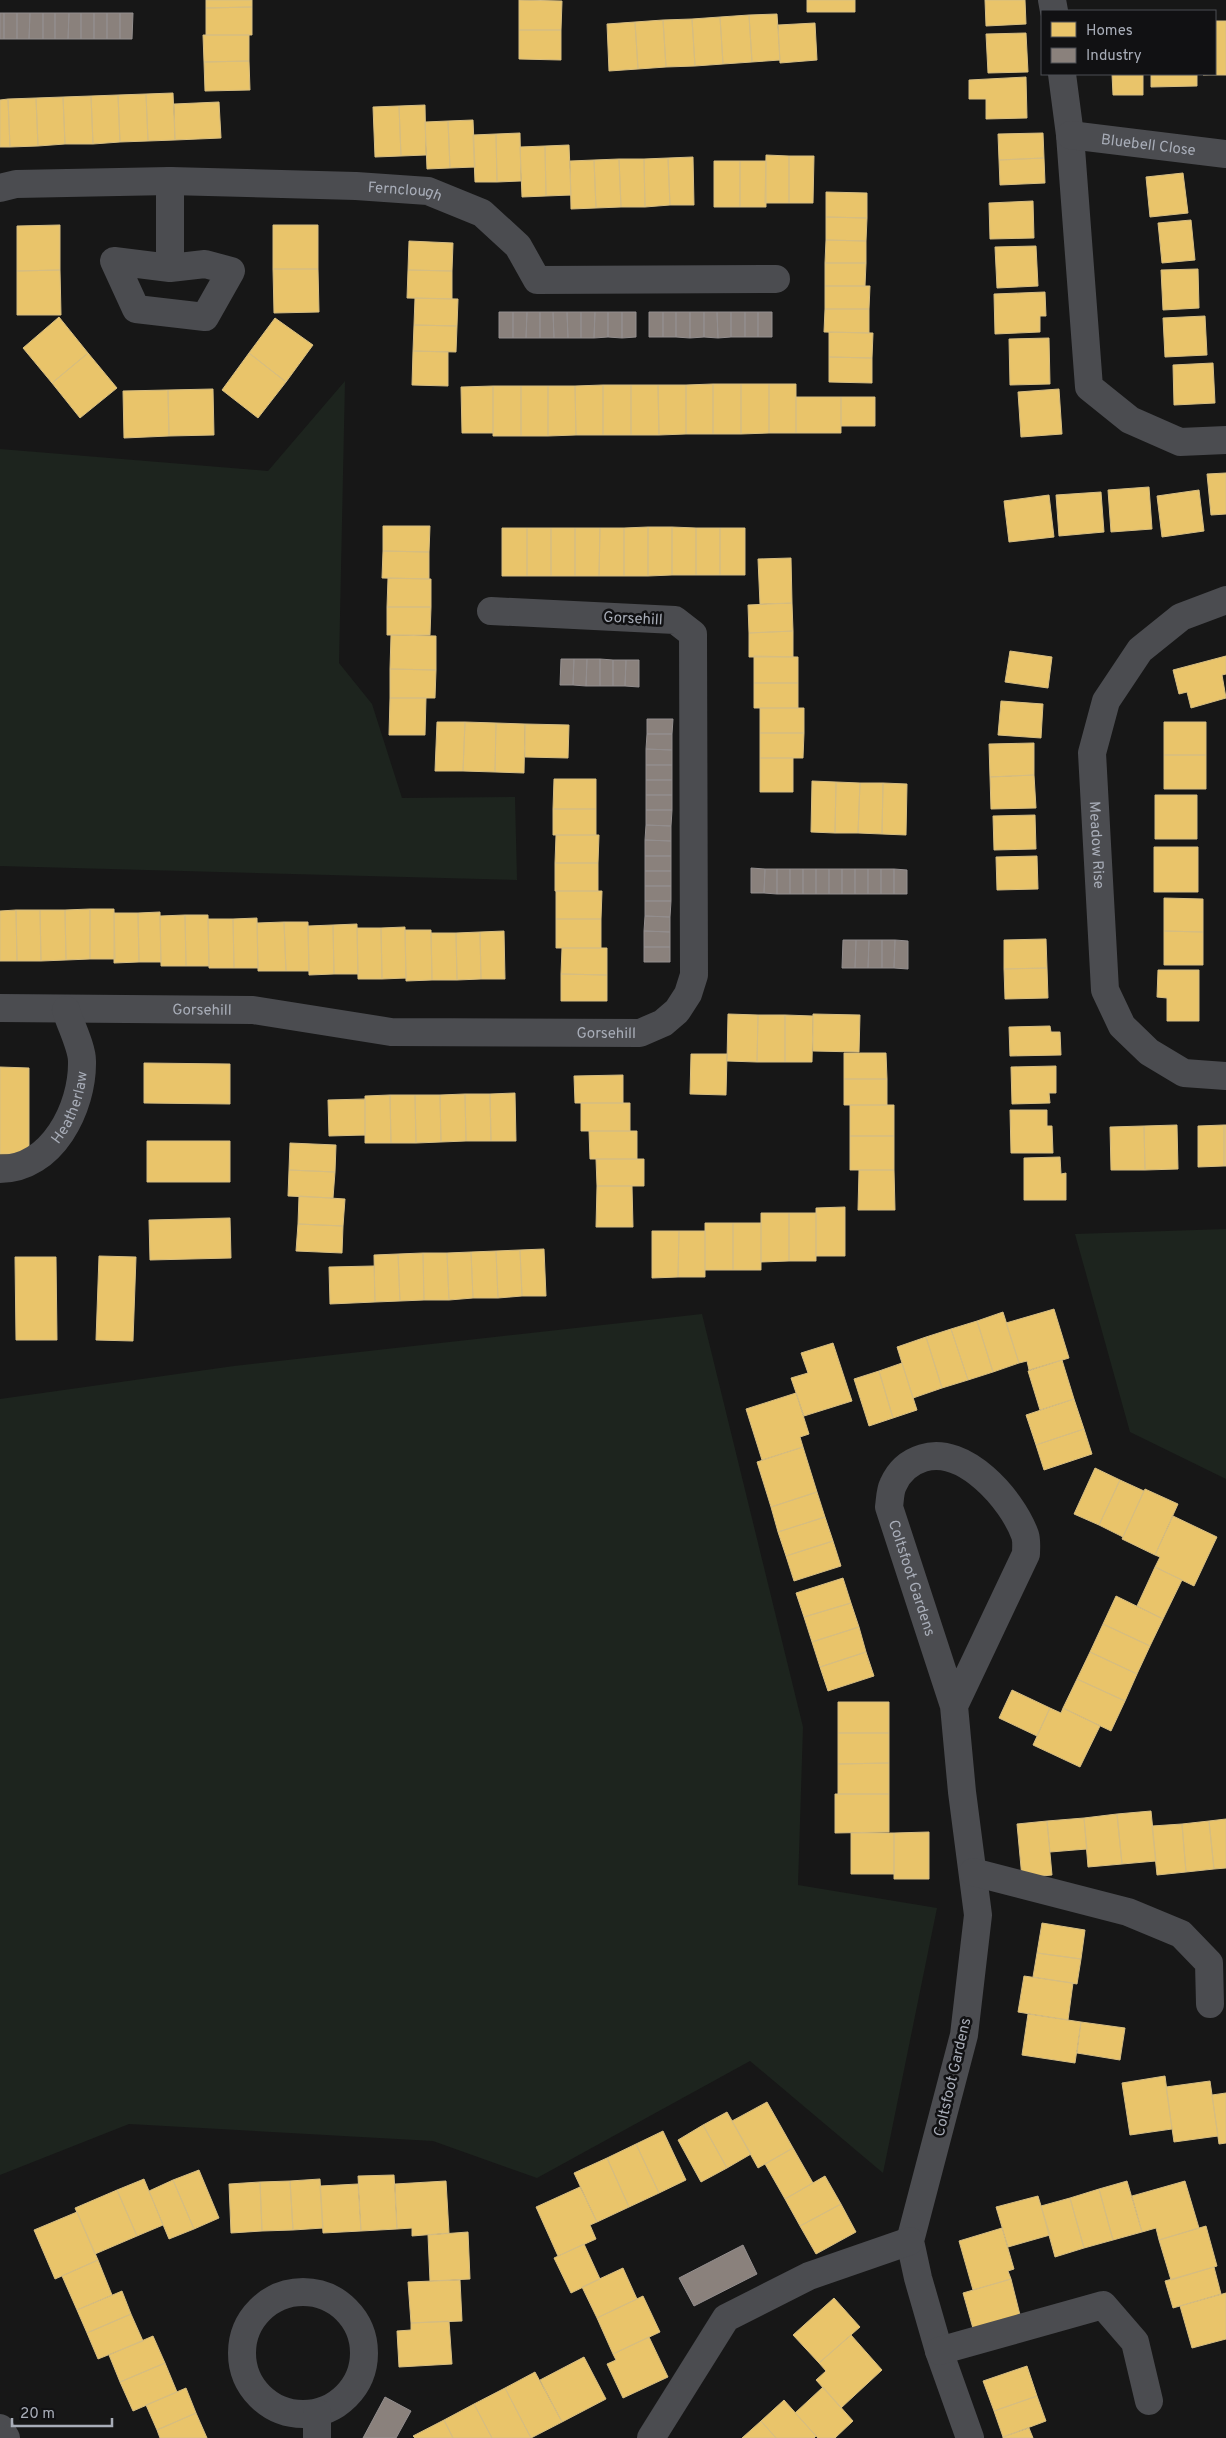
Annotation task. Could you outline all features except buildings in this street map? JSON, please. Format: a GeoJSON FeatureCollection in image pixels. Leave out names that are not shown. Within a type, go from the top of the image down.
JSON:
{"type":"FeatureCollection","features":[{"type":"Feature","properties":{"kind":"street"},"geometry":{"type":"LineString","coordinates":[[1062,75],[1070,135],[1089,387],[1130,420],[1180,442],[1226,440]]}},
{"type":"Feature","properties":{"kind":"street","name":"Bluebell Close"},"geometry":{"type":"LineString","coordinates":[[1070,135],[1226,154]]}},
{"type":"Feature","properties":{"kind":"street"},"geometry":{"type":"LineString","coordinates":[[170,181],[170,268]]}},
{"type":"Feature","properties":{"kind":"street","name":"Fernclough"},"geometry":{"type":"LineString","coordinates":[[0,188],[16,184],[170,181],[356,186],[428,191],[482,214],[518,246],[537,280],[776,279]]}},
{"type":"Feature","properties":{"kind":"street","name":"Meadow Rise"},"geometry":{"type":"LineString","coordinates":[[1226,600],[1181,617],[1140,650],[1106,701],[1092,753],[1105,990],[1122,1026],[1149,1052],[1184,1073],[1226,1076]]}},
{"type":"Feature","properties":{"kind":"street","name":"Gorsehill"},"geometry":{"type":"LineString","coordinates":[[0,1008],[253,1010],[390,1032],[640,1033],[663,1023],[677,1011],[688,994],[694,975],[694,634],[674,620],[491,612]]}},
{"type":"Feature","properties":{"kind":"street","name":"Heatherlaw"},"geometry":{"type":"LineString","coordinates":[[0,1169],[15,1169],[49,1149],[74,1111],[82,1060],[66,1010]]}},
{"type":"Feature","properties":{"kind":"street","name":"Coltsfoot Gardens"},"geometry":{"type":"LineString","coordinates":[[954,1706],[1026,1554],[1026,1536],[996,1488],[980,1474],[962,1463],[936,1454],[910,1462],[893,1485],[889,1507],[954,1706],[978,1915],[964,2035],[910,2241],[918,2278],[939,2350],[970,2438]]}},
{"type":"Feature","properties":{"kind":"street"},"geometry":{"type":"LineString","coordinates":[[973,1872],[1128,1912],[1181,1934],[1208,1963],[1210,2004]]}},
{"type":"Feature","properties":{"kind":"street"},"geometry":{"type":"LineString","coordinates":[[651,2438],[726,2318],[809,2276],[910,2241]]}},
{"type":"Feature","properties":{"kind":"street"},"geometry":{"type":"LineString","coordinates":[[307,2291],[328,2296],[352,2314],[361,2334],[364,2351],[362,2372],[353,2390],[317,2425],[298,2414],[278,2409],[265,2402],[251,2386],[244,2371],[242,2350],[247,2329],[255,2314],[271,2300],[291,2292],[307,2291]]}},
{"type":"Feature","properties":{"kind":"street"},"geometry":{"type":"LineString","coordinates":[[939,2350],[1103,2305],[1135,2342],[1149,2401]]}},
{"type":"Feature","properties":{"kind":"street"},"geometry":{"type":"LineString","coordinates":[[0,2428],[6,2438]]}},
{"type":"Feature","properties":{"kind":"shaded area"},"geometry":{"type":"Polygon","coordinates":[[[345,381],[339,663],[372,704],[402,798],[515,797],[517,880],[0,866],[0,449],[268,471],[345,381]]]}},
{"type":"Feature","properties":{"kind":"shaded area"},"geometry":{"type":"Polygon","coordinates":[[[1226,1229],[1226,1479],[1130,1432],[1075,1234],[1226,1229]]]}},
{"type":"Feature","properties":{"kind":"shaded area"},"geometry":{"type":"Polygon","coordinates":[[[702,1314],[803,1727],[798,1885],[937,1908],[883,2173],[750,2061],[537,2178],[433,2141],[129,2124],[0,2175],[0,1399],[234,1366],[702,1314]]]}}]}
